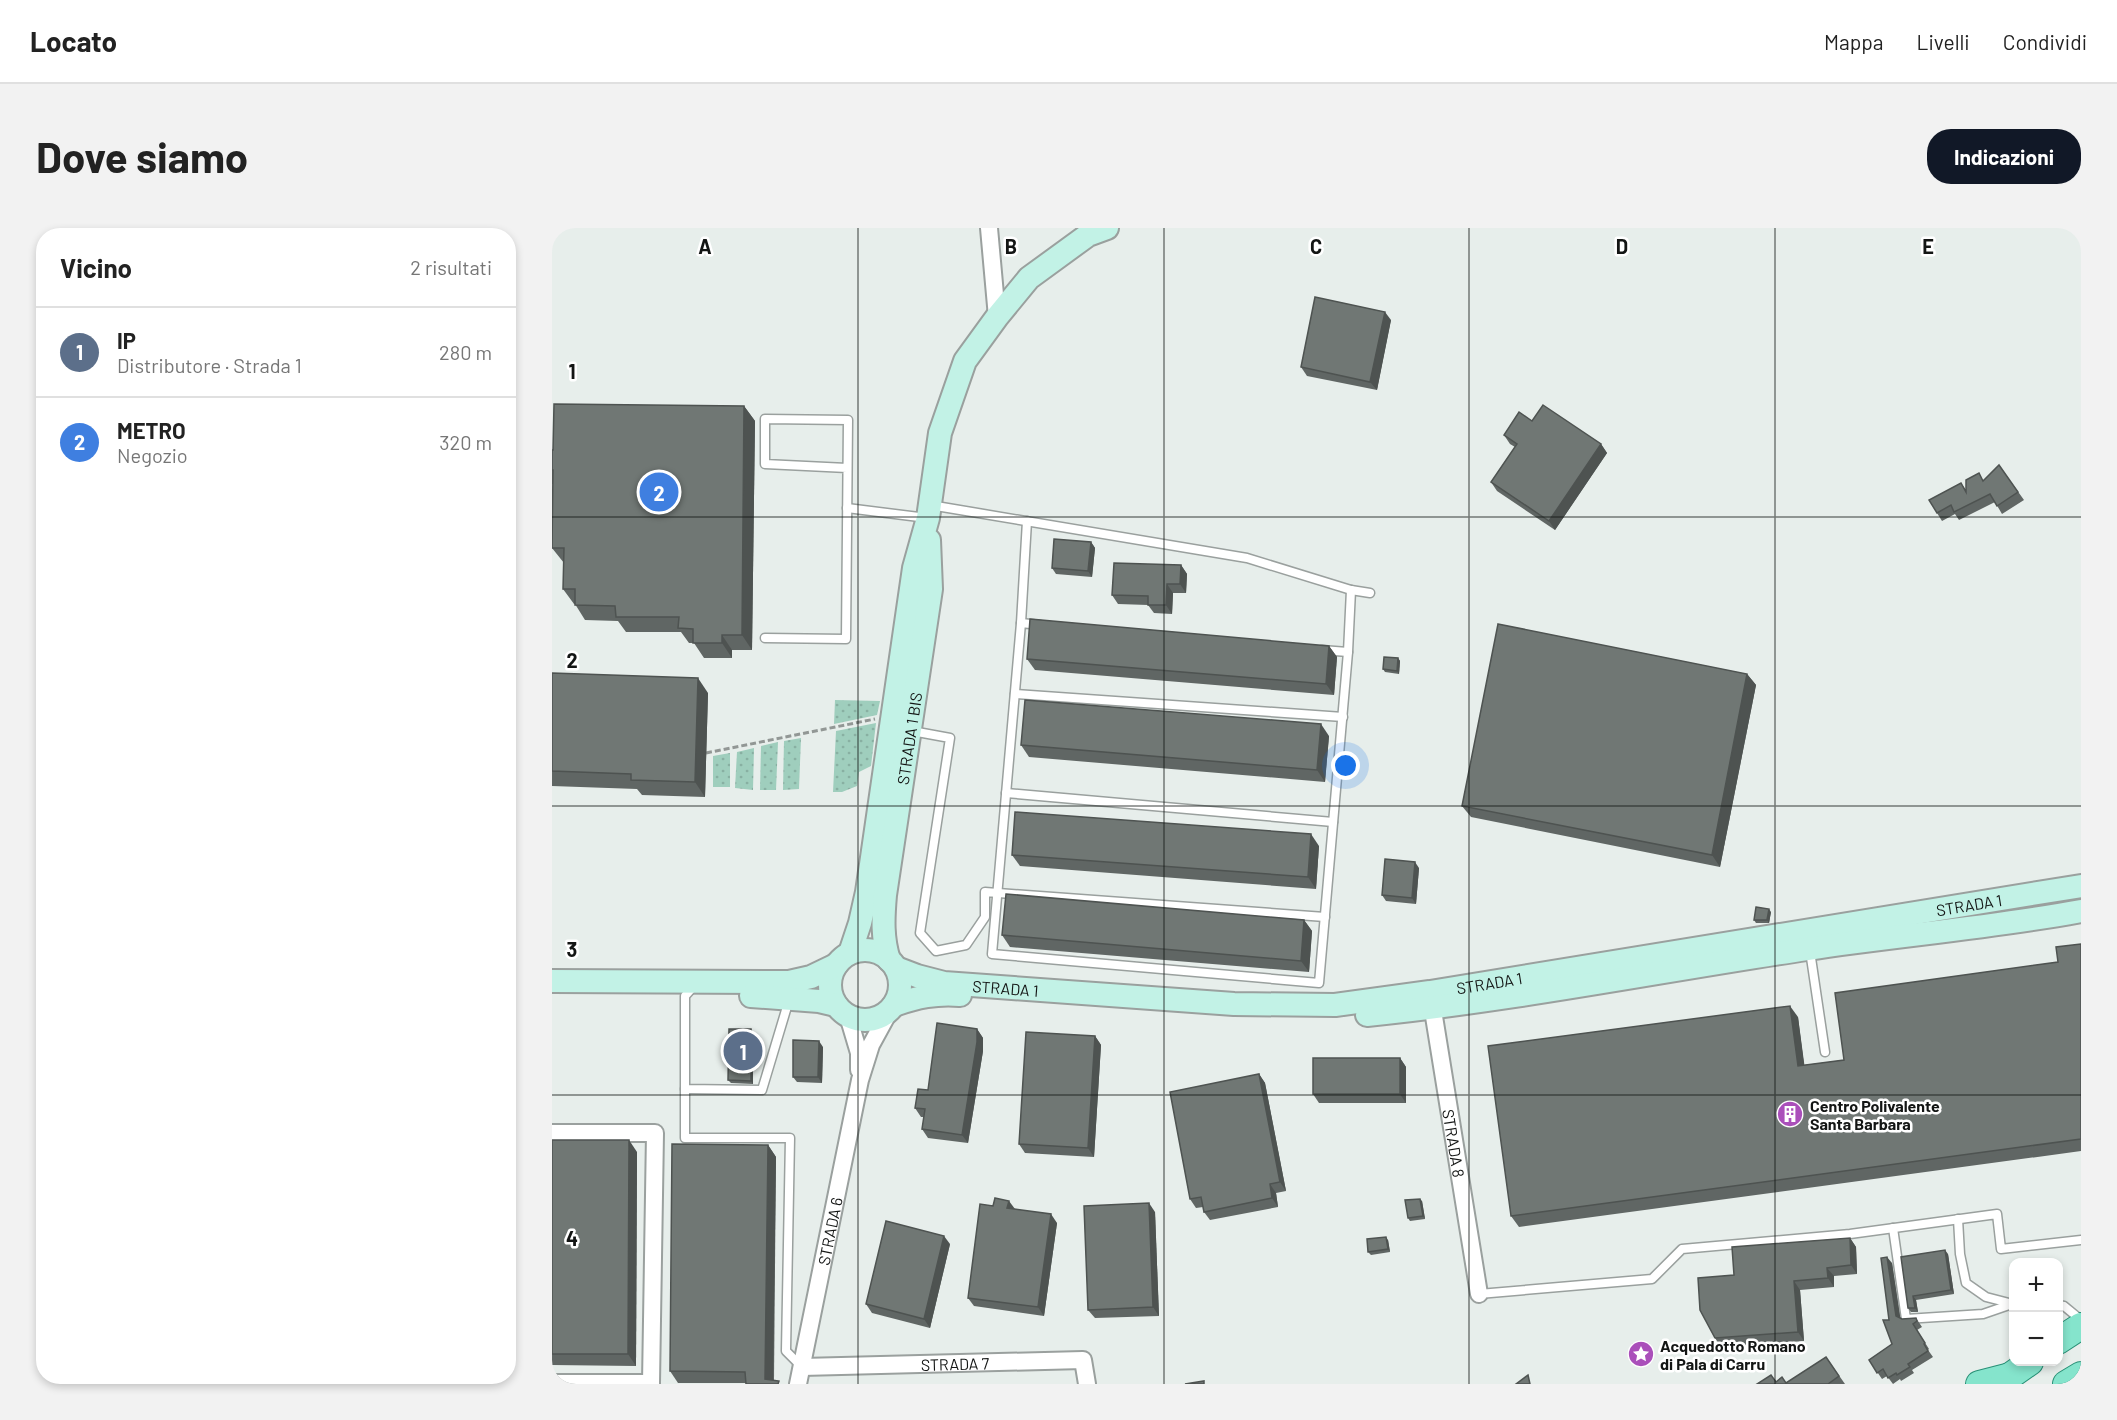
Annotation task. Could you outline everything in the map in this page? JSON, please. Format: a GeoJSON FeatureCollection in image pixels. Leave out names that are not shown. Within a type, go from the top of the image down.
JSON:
{"type":"FeatureCollection","features":[{"type":"Feature","properties":{"kind":"main road"},"geometry":{"type":"LineString","coordinates":[[2063,1338],[2081,1326]]}},
{"type":"Feature","properties":{"kind":"main road"},"geometry":{"type":"LineString","coordinates":[[1979,1384],[2014,1374]]}},
{"type":"Feature","properties":{"kind":"main road"},"geometry":{"type":"LineString","coordinates":[[2066,1384],[2081,1375]]}},
{"type":"Feature","properties":{"kind":"street"},"geometry":{"type":"LineString","coordinates":[[988,228],[997,316]]}},
{"type":"Feature","properties":{"kind":"street","name":"STRADA 1 BIS"},"geometry":{"type":"LineString","coordinates":[[843,959],[860,923],[898,725],[931,589],[929,511],[940,433],[965,361],[997,316],[1029,278],[1088,235],[1107,228]]}},
{"type":"Feature","properties":{"kind":"street","name":"STRADA 1 BIS"},"geometry":{"type":"LineString","coordinates":[[893,964],[885,944],[882,923],[898,725]]}},
{"type":"Feature","properties":{"kind":"street","name":"STRADA 1"},"geometry":{"type":"LineString","coordinates":[[891,1008],[913,999],[939,993],[1232,1016],[1337,1018],[2081,886]]}},
{"type":"Feature","properties":{"kind":"street","name":"STRADA 1"},"geometry":{"type":"LineString","coordinates":[[893,964],[917,976],[944,983],[1234,1004],[1335,1005],[1432,1000],[1810,948],[2022,922],[2081,911]]}},
{"type":"Feature","properties":{"kind":"street"},"geometry":{"type":"LineString","coordinates":[[552,981],[692,989],[819,1001],[868,1021],[882,1016],[891,1008],[900,990],[899,975],[893,964],[880,953],[868,950],[843,959],[811,977],[789,982],[692,989],[552,994]]}},
{"type":"Feature","properties":{"kind":"street"},"geometry":{"type":"LineString","coordinates":[[842,1010],[831,995],[830,985],[831,975],[843,959]]}},
{"type":"Feature","properties":{"kind":"street","name":"STRADA 8"},"geometry":{"type":"LineString","coordinates":[[1432,1000],[1479,1294]]}},
{"type":"Feature","properties":{"kind":"street","name":"STRADA 6"},"geometry":{"type":"LineString","coordinates":[[798,1384],[860,1080],[871,1045],[891,1008]]}},
{"type":"Feature","properties":{"kind":"street","name":"STRADA 6"},"geometry":{"type":"LineString","coordinates":[[842,1010],[859,1053],[860,1080]]}},
{"type":"Feature","properties":{"kind":"street"},"geometry":{"type":"LineString","coordinates":[[552,1133],[655,1133],[651,1383],[552,1383]]}},
{"type":"Feature","properties":{"kind":"street","name":"STRADA 7"},"geometry":{"type":"LineString","coordinates":[[802,1367],[1083,1360],[1087,1384]]}},
{"type":"Feature","properties":{"kind":"lane"},"geometry":{"type":"LineString","coordinates":[[765,638],[846,639],[848,420],[765,419],[765,464],[847,468]]}},
{"type":"Feature","properties":{"kind":"lane"},"geometry":{"type":"LineString","coordinates":[[847,508],[929,511],[1028,521],[1246,558],[1351,590],[1370,593]]}},
{"type":"Feature","properties":{"kind":"lane"},"geometry":{"type":"LineString","coordinates":[[1028,521],[992,954],[1319,983],[1343,717],[1351,590]]}},
{"type":"Feature","properties":{"kind":"lane"},"geometry":{"type":"LineString","coordinates":[[1021,623],[1044,625]]}},
{"type":"Feature","properties":{"kind":"lane"},"geometry":{"type":"LineString","coordinates":[[1313,649],[1348,652]]}},
{"type":"Feature","properties":{"kind":"lane"},"geometry":{"type":"LineString","coordinates":[[1015,694],[1343,717]]}},
{"type":"Feature","properties":{"kind":"lane"},"geometry":{"type":"LineString","coordinates":[[898,725],[950,738],[920,933],[936,951],[966,945],[985,917],[985,891],[1325,917]]}},
{"type":"Feature","properties":{"kind":"lane"},"geometry":{"type":"LineString","coordinates":[[1006,794],[1333,822]]}},
{"type":"Feature","properties":{"kind":"lane"},"geometry":{"type":"LineString","coordinates":[[1810,948],[1825,1052]]}},
{"type":"Feature","properties":{"kind":"lane"},"geometry":{"type":"LineString","coordinates":[[692,989],[685,1089],[685,1138],[790,1138],[786,1351],[802,1367]]}},
{"type":"Feature","properties":{"kind":"lane"},"geometry":{"type":"LineString","coordinates":[[685,1089],[762,1090],[789,998]]}},
{"type":"Feature","properties":{"kind":"lane"},"geometry":{"type":"LineString","coordinates":[[1479,1294],[1652,1279],[1682,1249],[1893,1228],[1997,1214],[2001,1249],[2081,1240]]}},
{"type":"Feature","properties":{"kind":"lane"},"geometry":{"type":"LineString","coordinates":[[1958,1219],[1960,1254],[1966,1283],[1986,1298],[2009,1303]]}},
{"type":"Feature","properties":{"kind":"lane"},"geometry":{"type":"LineString","coordinates":[[1893,1228],[1906,1319],[1983,1314],[2009,1305]]}},
{"type":"Feature","properties":{"kind":"lane"},"geometry":{"type":"LineString","coordinates":[[2063,1306],[2081,1320]]}},
{"type":"Feature","properties":{"kind":"path"},"geometry":{"type":"LineString","coordinates":[[706,753],[898,725]]}},
{"type":"Feature","properties":{"kind":"green space"},"geometry":{"type":"Polygon","coordinates":[[[835,700],[880,701],[877,715],[834,724],[835,700]]]}},
{"type":"Feature","properties":{"kind":"green space"},"geometry":{"type":"Polygon","coordinates":[[[876,723],[871,766],[859,772],[857,786],[842,792],[833,792],[836,731],[876,723]]]}},
{"type":"Feature","properties":{"kind":"green space"},"geometry":{"type":"Polygon","coordinates":[[[801,738],[799,789],[783,790],[784,741],[801,738]]]}},
{"type":"Feature","properties":{"kind":"green space"},"geometry":{"type":"Polygon","coordinates":[[[778,742],[776,790],[760,790],[761,746],[778,742]]]}},
{"type":"Feature","properties":{"kind":"green space"},"geometry":{"type":"Polygon","coordinates":[[[754,748],[753,790],[735,788],[737,752],[754,748]]]}},
{"type":"Feature","properties":{"kind":"green space"},"geometry":{"type":"Polygon","coordinates":[[[730,753],[730,787],[713,787],[713,756],[730,753]]]}},
{"type":"Feature","properties":{"kind":"building"},"geometry":{"type":"Polygon","coordinates":[[[1315,297],[1385,312],[1370,382],[1301,367],[1315,297]]]}},
{"type":"Feature","properties":{"kind":"building"},"geometry":{"type":"Polygon","coordinates":[[[554,404],[744,406],[742,635],[722,635],[722,643],[693,643],[693,629],[678,628],[679,617],[616,617],[615,606],[575,605],[575,589],[563,589],[564,548],[552,548],[554,404]]]}},
{"type":"Feature","properties":{"kind":"building"},"geometry":{"type":"Polygon","coordinates":[[[1543,405],[1601,444],[1549,521],[1491,482],[1517,444],[1504,435],[1519,412],[1532,421],[1543,405]]]}},
{"type":"Feature","properties":{"kind":"building"},"geometry":{"type":"Polygon","coordinates":[[[1999,465],[2018,492],[1997,506],[1990,494],[1954,512],[1951,505],[1937,513],[1929,500],[1961,483],[1966,492],[1966,480],[1979,473],[1983,481],[1999,465]]]}},
{"type":"Feature","properties":{"kind":"building"},"geometry":{"type":"Polygon","coordinates":[[[1054,539],[1091,542],[1088,571],[1052,568],[1054,539]]]}},
{"type":"Feature","properties":{"kind":"building"},"geometry":{"type":"Polygon","coordinates":[[[1114,563],[1181,565],[1180,584],[1167,584],[1166,605],[1148,605],[1148,596],[1112,595],[1114,563]]]}},
{"type":"Feature","properties":{"kind":"building"},"geometry":{"type":"Polygon","coordinates":[[[1030,619],[1329,646],[1326,684],[1027,659],[1030,619]]]}},
{"type":"Feature","properties":{"kind":"building"},"geometry":{"type":"Polygon","coordinates":[[[1498,624],[1747,674],[1712,855],[1462,806],[1498,624]]]}},
{"type":"Feature","properties":{"kind":"building"},"geometry":{"type":"Polygon","coordinates":[[[1384,657],[1398,658],[1397,671],[1383,669],[1384,657]]]}},
{"type":"Feature","properties":{"kind":"building"},"geometry":{"type":"Polygon","coordinates":[[[552,673],[698,678],[695,782],[631,780],[631,774],[552,771],[552,673]]]}},
{"type":"Feature","properties":{"kind":"building"},"geometry":{"type":"Polygon","coordinates":[[[1025,700],[1321,724],[1317,770],[1021,745],[1025,700]]]}},
{"type":"Feature","properties":{"kind":"building"},"geometry":{"type":"Polygon","coordinates":[[[1015,812],[1311,834],[1308,877],[1012,855],[1015,812]]]}},
{"type":"Feature","properties":{"kind":"building"},"geometry":{"type":"Polygon","coordinates":[[[1385,859],[1415,862],[1412,898],[1382,895],[1385,859]]]}},
{"type":"Feature","properties":{"kind":"building"},"geometry":{"type":"Polygon","coordinates":[[[1006,894],[1304,920],[1301,961],[1002,935],[1006,894]]]}},
{"type":"Feature","properties":{"kind":"building"},"geometry":{"type":"Polygon","coordinates":[[[1756,907],[1769,909],[1767,920],[1754,920],[1756,907]]]}},
{"type":"Feature","properties":{"kind":"building","name":"Centro Polivalente Santa Barbara"},"geometry":{"type":"Polygon","coordinates":[[[2081,944],[2081,1139],[1511,1216],[1488,1046],[1790,1006],[1798,1066],[1844,1060],[1835,993],[2058,962],[2056,947],[2081,944]]]}},
{"type":"Feature","properties":{"kind":"building"},"geometry":{"type":"Polygon","coordinates":[[[937,1023],[977,1029],[977,1042],[962,1135],[922,1129],[925,1109],[915,1108],[918,1089],[928,1090],[937,1023]]]}},
{"type":"Feature","properties":{"kind":"building"},"geometry":{"type":"Polygon","coordinates":[[[729,1029],[751,1029],[751,1081],[728,1080],[729,1029]]]}},
{"type":"Feature","properties":{"kind":"building"},"geometry":{"type":"Polygon","coordinates":[[[1026,1032],[1095,1036],[1088,1148],[1019,1144],[1026,1032]]]}},
{"type":"Feature","properties":{"kind":"building"},"geometry":{"type":"Polygon","coordinates":[[[793,1040],[819,1041],[818,1077],[793,1077],[793,1040]]]}},
{"type":"Feature","properties":{"kind":"building"},"geometry":{"type":"Polygon","coordinates":[[[1313,1058],[1400,1058],[1400,1094],[1313,1094],[1313,1058]]]}},
{"type":"Feature","properties":{"kind":"building"},"geometry":{"type":"Polygon","coordinates":[[[1259,1074],[1280,1182],[1270,1184],[1272,1198],[1204,1212],[1201,1197],[1190,1199],[1170,1092],[1259,1074]]]}},
{"type":"Feature","properties":{"kind":"building"},"geometry":{"type":"Polygon","coordinates":[[[552,1140],[629,1140],[628,1354],[552,1354],[552,1140]]]}},
{"type":"Feature","properties":{"kind":"building"},"geometry":{"type":"Polygon","coordinates":[[[672,1144],[768,1145],[765,1379],[779,1381],[778,1384],[746,1384],[745,1372],[670,1371],[672,1144]]]}},
{"type":"Feature","properties":{"kind":"building"},"geometry":{"type":"Polygon","coordinates":[[[995,1198],[1009,1201],[1007,1208],[1051,1214],[1038,1307],[968,1298],[980,1204],[993,1206],[995,1198]]]}},
{"type":"Feature","properties":{"kind":"building"},"geometry":{"type":"Polygon","coordinates":[[[1420,1199],[1423,1216],[1408,1218],[1405,1200],[1420,1199]]]}},
{"type":"Feature","properties":{"kind":"building"},"geometry":{"type":"Polygon","coordinates":[[[1149,1203],[1153,1307],[1088,1310],[1084,1206],[1149,1203]]]}},
{"type":"Feature","properties":{"kind":"building"},"geometry":{"type":"Polygon","coordinates":[[[886,1221],[944,1236],[924,1319],[866,1304],[886,1221]]]}},
{"type":"Feature","properties":{"kind":"building"},"geometry":{"type":"Polygon","coordinates":[[[1386,1237],[1388,1249],[1368,1252],[1367,1239],[1386,1237]]]}},
{"type":"Feature","properties":{"kind":"building"},"geometry":{"type":"Polygon","coordinates":[[[1850,1238],[1851,1265],[1827,1268],[1828,1278],[1794,1281],[1798,1332],[1715,1338],[1700,1310],[1698,1278],[1734,1275],[1732,1247],[1850,1238]]]}},
{"type":"Feature","properties":{"kind":"building"},"geometry":{"type":"Polygon","coordinates":[[[1945,1250],[1951,1290],[1913,1296],[1915,1308],[1908,1308],[1901,1257],[1945,1250]]]}},
{"type":"Feature","properties":{"kind":"building"},"geometry":{"type":"Polygon","coordinates":[[[1887,1257],[1896,1316],[1902,1319],[1916,1318],[1917,1321],[1913,1324],[1928,1351],[1908,1364],[1910,1367],[1888,1378],[1883,1369],[1877,1373],[1869,1360],[1892,1344],[1883,1320],[1889,1320],[1881,1258],[1887,1257]]]}},
{"type":"Feature","properties":{"kind":"building"},"geometry":{"type":"Polygon","coordinates":[[[1826,1357],[1839,1376],[1828,1384],[1757,1384],[1771,1375],[1776,1382],[1782,1377],[1786,1383],[1826,1357]]]}},
{"type":"Feature","properties":{"kind":"building"},"geometry":{"type":"Polygon","coordinates":[[[1528,1375],[1530,1384],[1516,1384],[1528,1375]]]}},
{"type":"Feature","properties":{"kind":"building"},"geometry":{"type":"Polygon","coordinates":[[[1204,1381],[1204,1384],[1185,1384],[1204,1381]]]}},
{"type":"Feature","properties":{"kind":"place","name":"METRO"},"geometry":{"type":"Point","coordinates":[659,492]}},
{"type":"Feature","properties":{"kind":"place","name":"IP"},"geometry":{"type":"Point","coordinates":[743,1051]}},
{"type":"Feature","properties":{"kind":"place","name":"Centro Polivalente Santa Barbara"},"geometry":{"type":"Point","coordinates":[1790,1114]}},
{"type":"Feature","properties":{"kind":"place","name":"Acquedotto Romano di Pala di Carru"},"geometry":{"type":"Point","coordinates":[1641,1354]}}]}
